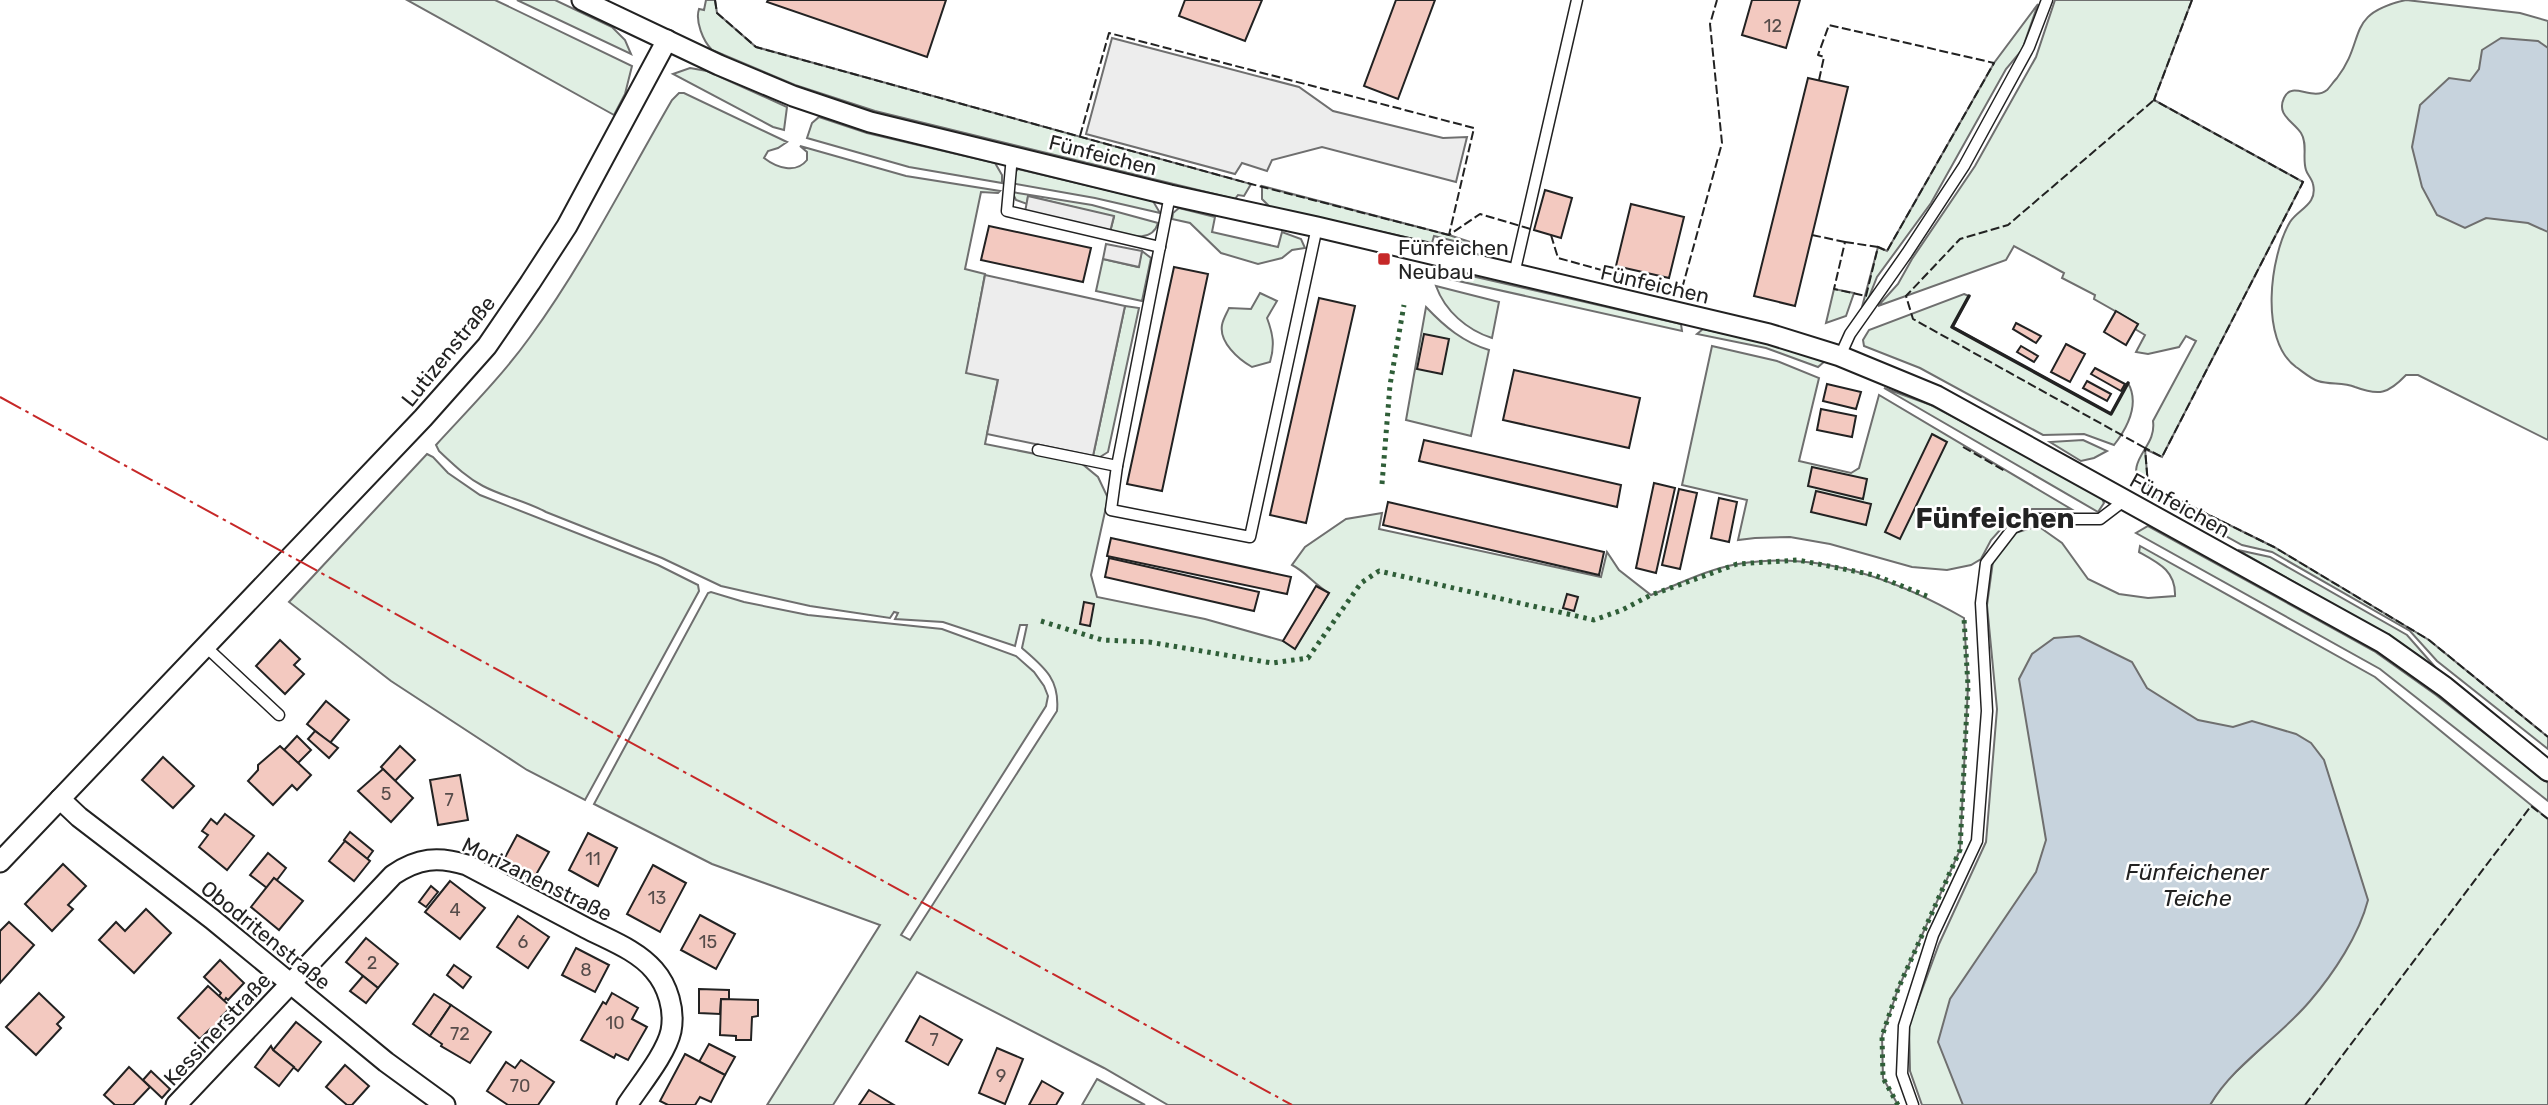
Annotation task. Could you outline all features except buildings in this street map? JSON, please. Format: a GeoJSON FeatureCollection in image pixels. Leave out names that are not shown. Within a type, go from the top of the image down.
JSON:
{"type":"FeatureCollection","features":[{"type":"Feature","properties":{"kind":"street","name":"Fünfeichen"},"geometry":{"type":"LineString","coordinates":[[582,0],[793,96],[870,122],[1769,334],[1840,356],[1937,397],[2383,643],[2445,687],[2548,771]]}},
{"type":"Feature","properties":{"kind":"street","name":"Lutizenstraße"},"geometry":{"type":"LineString","coordinates":[[0,862],[423,418],[487,346],[567,226],[667,40]]}},
{"type":"Feature","properties":{"kind":"street","name":"Obodritenstraße"},"geometry":{"type":"LineString","coordinates":[[60,799],[386,1062],[445,1105]]}},
{"type":"Feature","properties":{"kind":"street","name":"Morizanenstraße"},"geometry":{"type":"LineString","coordinates":[[291,984],[369,899],[400,870],[423,860],[437,858],[467,865],[631,951],[656,972],[670,1001],[671,1032],[627,1105]]}},
{"type":"Feature","properties":{"kind":"street","name":"Kessinerstraße"},"geometry":{"type":"LineString","coordinates":[[176,1105],[291,984]]}},
{"type":"Feature","properties":{"kind":"lane"},"geometry":{"type":"LineString","coordinates":[[1514,274],[1577,0]]}},
{"type":"Feature","properties":{"kind":"lane"},"geometry":{"type":"LineString","coordinates":[[1840,356],[1850,334],[1964,166],[2029,47],[2047,0]]}},
{"type":"Feature","properties":{"kind":"lane"},"geometry":{"type":"LineString","coordinates":[[1012,156],[1007,211],[1160,247]]}},
{"type":"Feature","properties":{"kind":"lane"},"geometry":{"type":"LineString","coordinates":[[1171,195],[1117,466],[1111,510],[1250,537],[1317,227]]}},
{"type":"Feature","properties":{"kind":"lane"},"geometry":{"type":"LineString","coordinates":[[1038,450],[1117,466]]}},
{"type":"Feature","properties":{"kind":"lane"},"geometry":{"type":"LineString","coordinates":[[1913,1105],[1902,1074],[1904,1026],[1933,935],[1977,841],[1987,711],[1981,603],[1986,563],[2013,528],[2034,519],[2100,519],[2124,500]]}},
{"type":"Feature","properties":{"kind":"lane"},"geometry":{"type":"LineString","coordinates":[[205,646],[279,715]]}},
{"type":"Feature","properties":{"kind":"green space"},"geometry":{"type":"Polygon","coordinates":[[[407,0],[495,0],[632,66],[625,94],[614,115],[407,0]]]}},
{"type":"Feature","properties":{"kind":"green space"},"geometry":{"type":"Polygon","coordinates":[[[517,0],[555,0],[612,27],[625,40],[631,54],[517,0]]]}},
{"type":"Feature","properties":{"kind":"green space"},"geometry":{"type":"Polygon","coordinates":[[[706,0],[715,0],[717,13],[756,47],[1251,184],[1244,196],[1238,195],[1235,199],[875,111],[795,85],[712,50],[703,36],[698,19],[699,9],[704,10],[706,0]]]}},
{"type":"Feature","properties":{"kind":"green space"},"geometry":{"type":"Polygon","coordinates":[[[2055,0],[2192,0],[2154,100],[2303,182],[2162,457],[2145,449],[2148,485],[2274,547],[2429,640],[2548,737],[2548,749],[2437,661],[2410,631],[2272,552],[2242,545],[2141,489],[2136,469],[2138,461],[2153,431],[2153,421],[2196,341],[2186,336],[2179,347],[2148,354],[2136,352],[2145,335],[2135,329],[2138,324],[2094,299],[2095,295],[2062,278],[2064,273],[2014,246],[2006,260],[1878,306],[1898,284],[1975,166],[2036,57],[2055,0]]]}},
{"type":"Feature","properties":{"kind":"green space"},"geometry":{"type":"Polygon","coordinates":[[[2406,0],[2520,13],[2548,21],[2548,121],[2486,218],[2548,207],[2548,440],[2418,375],[2406,375],[2383,392],[2315,380],[2296,367],[2284,354],[2277,338],[2272,297],[2277,255],[2290,222],[2310,202],[2314,191],[2305,165],[2303,137],[2282,109],[2284,98],[2292,91],[2315,94],[2327,90],[2346,64],[2365,21],[2386,6],[2406,0]]]}},
{"type":"Feature","properties":{"kind":"green space"},"geometry":{"type":"Polygon","coordinates":[[[2038,4],[2022,50],[2006,69],[1931,203],[1877,277],[1862,307],[1878,247],[1887,251],[1994,63],[2038,4]]]}},
{"type":"Feature","properties":{"kind":"green space"},"geometry":{"type":"Polygon","coordinates":[[[690,68],[707,71],[787,107],[784,130],[773,127],[673,74],[690,68]]]}},
{"type":"Feature","properties":{"kind":"green space"},"geometry":{"type":"Polygon","coordinates":[[[679,93],[787,142],[768,151],[764,158],[780,167],[797,167],[807,160],[807,152],[800,146],[906,176],[1000,191],[981,192],[965,269],[985,274],[967,372],[998,379],[985,444],[1081,463],[1098,477],[1108,498],[1091,575],[1097,597],[1205,619],[1283,641],[1295,648],[1329,593],[1292,565],[1305,547],[1346,519],[1382,513],[1379,529],[1601,577],[1607,552],[1619,570],[1651,595],[1727,566],[1797,561],[1855,571],[1883,580],[1964,618],[1968,686],[1960,850],[1898,989],[1882,1036],[1883,1078],[1898,1105],[1168,1105],[1104,1068],[917,972],[833,1105],[767,1105],[880,925],[712,864],[594,804],[708,593],[808,615],[942,629],[1016,656],[1034,672],[1044,686],[1048,696],[1046,706],[901,935],[910,940],[1057,711],[1057,700],[1049,675],[1022,648],[1027,625],[1020,625],[1015,646],[943,622],[895,619],[898,613],[894,612],[890,618],[810,606],[721,586],[662,558],[491,490],[465,474],[439,451],[436,445],[508,365],[550,309],[587,250],[672,100],[679,93]]]}},
{"type":"Feature","properties":{"kind":"green space"},"geometry":{"type":"Polygon","coordinates":[[[819,117],[867,133],[995,163],[1002,175],[1002,183],[909,167],[807,138],[812,123],[819,117]]]}},
{"type":"Feature","properties":{"kind":"green space"},"geometry":{"type":"Polygon","coordinates":[[[1018,169],[1153,201],[1160,213],[1011,183],[1018,169]]]}},
{"type":"Feature","properties":{"kind":"green space"},"geometry":{"type":"Polygon","coordinates":[[[1262,186],[1470,242],[1462,243],[1434,236],[1432,243],[1270,207],[1262,199],[1262,186]]]}},
{"type":"Feature","properties":{"kind":"green space"},"geometry":{"type":"Polygon","coordinates":[[[1012,192],[1092,205],[1158,223],[1155,230],[1145,236],[1110,232],[1114,217],[1028,196],[1027,204],[1016,200],[1012,192]]]}},
{"type":"Feature","properties":{"kind":"green space"},"geometry":{"type":"Polygon","coordinates":[[[1179,208],[1215,217],[1212,232],[1278,247],[1282,232],[1301,239],[1305,248],[1292,250],[1282,258],[1258,264],[1221,253],[1190,223],[1172,219],[1173,213],[1179,208]]]}},
{"type":"Feature","properties":{"kind":"green space"},"geometry":{"type":"Polygon","coordinates":[[[1142,251],[1151,258],[1142,301],[1096,291],[1103,259],[1138,267],[1142,251]]]}},
{"type":"Feature","properties":{"kind":"green space"},"geometry":{"type":"Polygon","coordinates":[[[1441,269],[1681,324],[1682,331],[1436,276],[1441,269]]]}},
{"type":"Feature","properties":{"kind":"green space"},"geometry":{"type":"Polygon","coordinates":[[[1436,286],[1499,302],[1492,338],[1474,330],[1458,318],[1445,304],[1436,286]]]}},
{"type":"Feature","properties":{"kind":"green space"},"geometry":{"type":"Polygon","coordinates":[[[1834,289],[1854,293],[1846,316],[1826,323],[1834,289]]]}},
{"type":"Feature","properties":{"kind":"green space"},"geometry":{"type":"Polygon","coordinates":[[[1260,293],[1277,301],[1267,318],[1273,345],[1270,362],[1252,367],[1226,344],[1222,325],[1229,308],[1251,309],[1260,293]]]}},
{"type":"Feature","properties":{"kind":"green space"},"geometry":{"type":"Polygon","coordinates":[[[1964,294],[1969,296],[1953,327],[2111,414],[2128,383],[2133,399],[2130,416],[2114,445],[2084,434],[2043,435],[1920,368],[1864,346],[1863,340],[1869,330],[1964,294]]]}},
{"type":"Feature","properties":{"kind":"green space"},"geometry":{"type":"Polygon","coordinates":[[[1125,306],[1139,308],[1108,452],[1100,457],[1093,456],[1125,306]]]}},
{"type":"Feature","properties":{"kind":"green space"},"geometry":{"type":"Polygon","coordinates":[[[1426,307],[1455,333],[1489,350],[1471,436],[1406,420],[1426,307]]]}},
{"type":"Feature","properties":{"kind":"green space"},"geometry":{"type":"Polygon","coordinates":[[[1703,329],[1767,343],[1825,361],[1818,367],[1766,348],[1697,334],[1703,329]]]}},
{"type":"Feature","properties":{"kind":"green space"},"geometry":{"type":"Polygon","coordinates":[[[1712,346],[1777,361],[1819,378],[1799,461],[1851,473],[1859,468],[1879,395],[2071,509],[2032,509],[2008,521],[1991,540],[1981,559],[1971,565],[1947,570],[1912,567],[1830,544],[1790,537],[1738,540],[1747,500],[1682,485],[1712,346]]]}},
{"type":"Feature","properties":{"kind":"green space"},"geometry":{"type":"Polygon","coordinates":[[[1884,388],[1931,405],[2101,496],[2104,503],[2098,512],[1884,388]]]}},
{"type":"Feature","properties":{"kind":"green space"},"geometry":{"type":"Polygon","coordinates":[[[2083,440],[2107,451],[2081,461],[2050,442],[2083,440]]]}},
{"type":"Feature","properties":{"kind":"green space"},"geometry":{"type":"Polygon","coordinates":[[[427,454],[448,473],[480,495],[658,565],[698,585],[699,591],[585,800],[527,770],[391,681],[289,602],[427,454]]]}},
{"type":"Feature","properties":{"kind":"green space"},"geometry":{"type":"Polygon","coordinates":[[[2038,526],[2062,543],[2088,579],[2119,594],[2148,598],[2175,596],[2175,587],[2169,574],[2159,564],[2139,552],[2140,546],[2375,677],[2548,819],[2548,1105],[2210,1105],[2222,1085],[2274,1036],[2064,781],[1969,1105],[1922,1105],[1910,1071],[1909,1025],[1939,944],[1986,842],[1997,709],[1987,605],[1993,561],[2015,533],[2038,526]]]}},
{"type":"Feature","properties":{"kind":"green space"},"geometry":{"type":"Polygon","coordinates":[[[2148,526],[2374,651],[2436,695],[2548,783],[2548,801],[2380,669],[2136,533],[2148,526]]]}},
{"type":"Feature","properties":{"kind":"green space"},"geometry":{"type":"Polygon","coordinates":[[[2238,550],[2270,557],[2407,635],[2436,668],[2388,636],[2238,550]]]}},
{"type":"Feature","properties":{"kind":"green space"},"geometry":{"type":"Polygon","coordinates":[[[1097,1079],[1145,1105],[1082,1105],[1097,1079]]]}},
{"type":"Feature","properties":{"kind":"shaded area"},"geometry":{"type":"Polygon","coordinates":[[[1112,38],[1299,87],[1333,111],[1443,138],[1467,137],[1456,182],[1322,147],[1272,160],[1267,171],[1242,163],[1235,174],[1086,134],[1112,38]]]}},
{"type":"Feature","properties":{"kind":"shaded area"},"geometry":{"type":"Polygon","coordinates":[[[1028,196],[1114,216],[1110,232],[1025,212],[1028,196]]]}},
{"type":"Feature","properties":{"kind":"shaded area"},"geometry":{"type":"Polygon","coordinates":[[[1106,244],[1142,251],[1139,267],[1103,259],[1106,244]]]}},
{"type":"Feature","properties":{"kind":"shaded area"},"geometry":{"type":"Polygon","coordinates":[[[985,275],[1125,306],[1093,456],[987,434],[998,380],[966,373],[985,275]]]}},
{"type":"Feature","properties":{"kind":"water"},"geometry":{"type":"Polygon","coordinates":[[[2501,38],[2538,41],[2548,48],[2548,232],[2528,223],[2486,218],[2465,228],[2437,215],[2422,187],[2412,147],[2420,105],[2449,78],[2470,81],[2479,69],[2482,50],[2501,38]]]}},
{"type":"Feature","properties":{"kind":"water","name":"Fünfeichener Teiche"},"geometry":{"type":"Polygon","coordinates":[[[2079,636],[2132,662],[2147,688],[2198,720],[2233,727],[2252,721],[2296,734],[2311,743],[2324,760],[2368,900],[2352,940],[2319,990],[2298,1014],[2244,1063],[2210,1105],[1963,1105],[1938,1042],[1950,999],[2036,872],[2046,840],[2019,679],[2032,654],[2054,638],[2079,636]]]}},
{"type":"Feature","properties":{"kind":"hedge"},"geometry":{"type":"LineString","coordinates":[[1382,484],[1390,385],[1404,305]]}},
{"type":"Feature","properties":{"kind":"hedge"},"geometry":{"type":"LineString","coordinates":[[1041,621],[1102,640],[1149,642],[1272,663],[1308,658],[1361,583],[1379,571],[1594,620],[1651,595],[1737,564],[1798,560],[1874,575],[1927,596]]}},
{"type":"Feature","properties":{"kind":"hedge"},"geometry":{"type":"LineString","coordinates":[[1898,1105],[1883,1078],[1882,1036],[1898,989],[1960,850],[1968,686],[1964,618]]}},
{"type":"Feature","properties":{"kind":"fence"},"geometry":{"type":"LineString","coordinates":[[715,0],[717,13],[756,47],[1251,184],[1449,235]]}},
{"type":"Feature","properties":{"kind":"fence"},"geometry":{"type":"LineString","coordinates":[[1551,235],[1558,258],[1667,288],[1683,285],[1722,143],[1710,24],[1717,0]]}},
{"type":"Feature","properties":{"kind":"fence"},"geometry":{"type":"LineString","coordinates":[[2192,0],[2154,100],[2303,182],[2162,457],[2145,448],[2148,485],[2274,547],[2429,640],[2548,737]]}},
{"type":"Feature","properties":{"kind":"fence"},"geometry":{"type":"LineString","coordinates":[[1819,80],[1824,57],[1818,55],[1829,25],[1994,63],[1887,251],[1878,247]]}},
{"type":"Feature","properties":{"kind":"fence"},"geometry":{"type":"LineString","coordinates":[[1080,136],[1109,33],[1474,128],[1449,235],[1480,214],[1534,230]]}},
{"type":"Feature","properties":{"kind":"fence"},"geometry":{"type":"LineString","coordinates":[[2145,448],[1913,319],[1906,296],[1960,239],[2008,225],[2154,100]]}},
{"type":"Feature","properties":{"kind":"fence"},"geometry":{"type":"LineString","coordinates":[[1812,235],[1845,242]]}},
{"type":"Feature","properties":{"kind":"fence"},"geometry":{"type":"LineString","coordinates":[[1845,242],[1878,247],[1866,296],[1834,289],[1845,242]]}},
{"type":"Feature","properties":{"kind":"fence"},"geometry":{"type":"LineString","coordinates":[[1963,447],[2005,471]]}},
{"type":"Feature","properties":{"kind":"fence"},"geometry":{"type":"LineString","coordinates":[[2305,1105],[2531,806],[2548,819]]}},
{"type":"Feature","properties":{"kind":"wall"},"geometry":{"type":"LineString","coordinates":[[1969,296],[1952,327],[2111,414],[2128,383]]}},
{"type":"Feature","properties":{"kind":"power"},"geometry":{"type":"LineString","coordinates":[[0,397],[1292,1105]]}},
{"type":"Feature","properties":{"kind":"place","name":"Fünfeichen Neubau"},"geometry":{"type":"Point","coordinates":[1384,259]}},
{"type":"Feature","properties":{"kind":"district","name":"Fünfeichen"},"geometry":{"type":"Point","coordinates":[1995,518]}}]}
